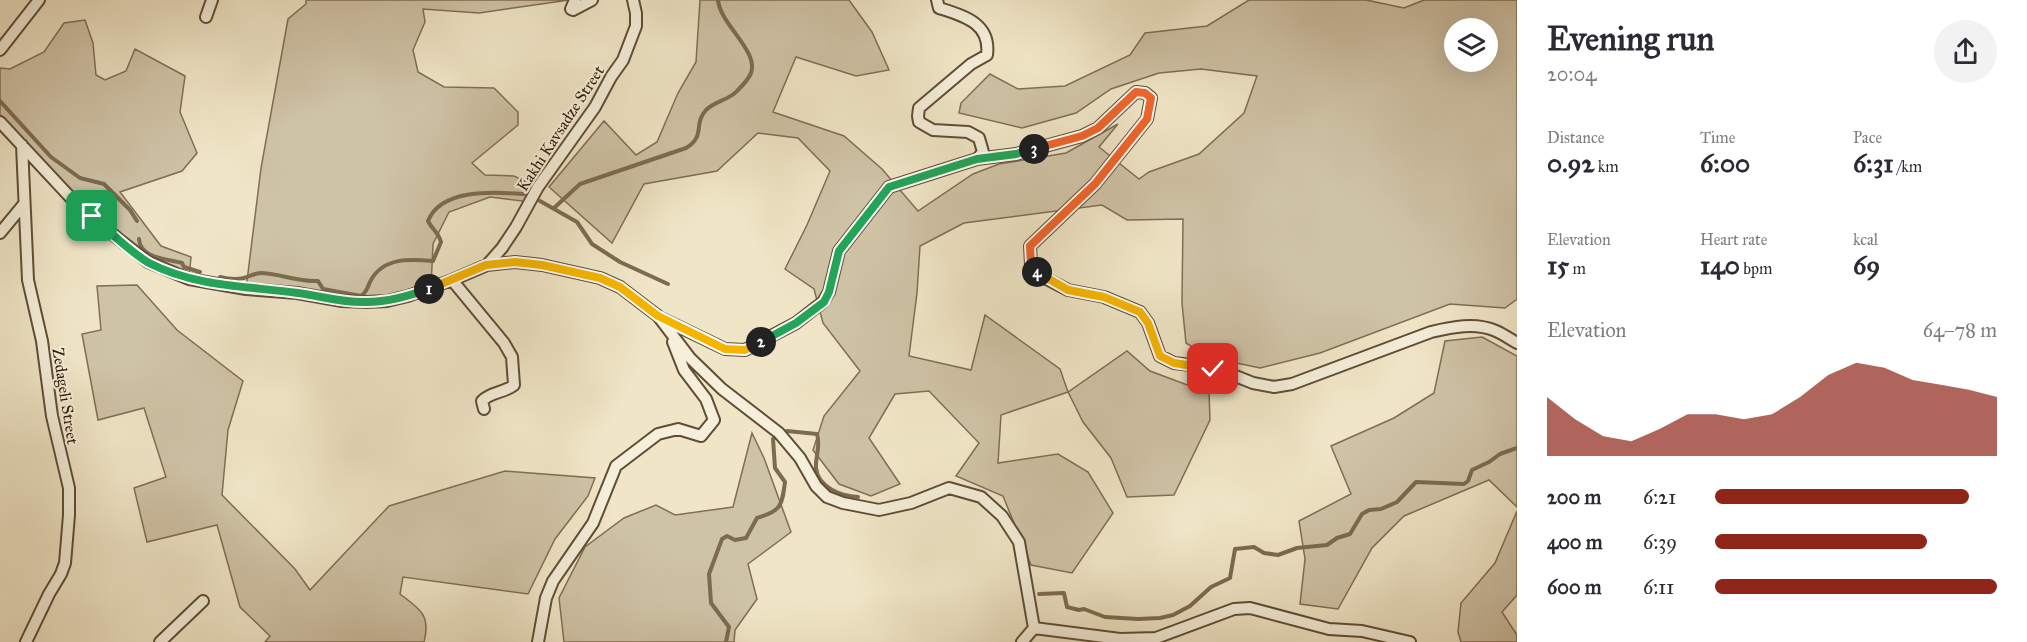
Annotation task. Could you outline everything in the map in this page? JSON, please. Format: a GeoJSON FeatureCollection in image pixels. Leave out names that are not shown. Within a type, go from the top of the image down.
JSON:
{"type":"FeatureCollection","features":[{"type":"Feature","properties":{"kind":"street"},"geometry":{"type":"LineString","coordinates":[[0,50],[39,0]]}},
{"type":"Feature","properties":{"kind":"street"},"geometry":{"type":"LineString","coordinates":[[206,17],[212,0]]}},
{"type":"Feature","properties":{"kind":"street"},"geometry":{"type":"LineString","coordinates":[[575,0],[571,9],[573,10],[592,0]]}},
{"type":"Feature","properties":{"kind":"street","name":"Kakhi Kavsadze Street"},"geometry":{"type":"LineString","coordinates":[[486,265],[516,227],[538,187],[595,107],[623,60],[636,27],[633,0]]}},
{"type":"Feature","properties":{"kind":"street"},"geometry":{"type":"LineString","coordinates":[[937,0],[939,8],[962,16],[980,27],[989,42],[987,55],[971,64],[919,108],[919,122],[933,130],[968,132],[979,138],[983,152],[977,159]]}},
{"type":"Feature","properties":{"kind":"street","name":"Kakhi Kavsadze Street"},"geometry":{"type":"LineString","coordinates":[[0,122],[70,197],[116,237],[148,262],[189,279],[246,289],[366,302],[387,301],[408,296],[486,265],[515,262],[542,265],[600,278],[620,287],[658,316],[725,349],[745,350],[796,323],[824,302],[829,292],[839,251],[889,187],[977,159],[1016,154],[1082,136],[1098,128],[1136,92],[1145,93],[1151,98],[1147,119],[1095,184],[1030,246],[1031,264],[1040,275],[1068,290],[1104,297],[1140,312],[1148,323],[1160,356],[1174,363],[1199,366],[1233,375],[1252,383],[1274,387],[1292,384],[1431,332],[1454,327],[1475,326],[1495,331],[1517,343]]}},
{"type":"Feature","properties":{"kind":"street","name":"Zedageli Street"},"geometry":{"type":"LineString","coordinates":[[22,145],[28,280],[42,341],[52,416],[69,488],[69,515],[62,574],[49,594],[26,642]]}},
{"type":"Feature","properties":{"kind":"street"},"geometry":{"type":"LineString","coordinates":[[0,233],[24,204]]}},
{"type":"Feature","properties":{"kind":"street"},"geometry":{"type":"LineString","coordinates":[[452,280],[499,336],[512,357],[514,385],[507,391],[487,396],[482,401],[483,409]]}},
{"type":"Feature","properties":{"kind":"street","name":"Kakhi Kavsadze Street"},"geometry":{"type":"LineString","coordinates":[[658,316],[690,358],[722,389],[779,433],[800,458],[816,486],[827,497],[843,503],[879,510],[911,503],[949,488],[981,496],[1002,516],[1019,542],[1034,628]]}},
{"type":"Feature","properties":{"kind":"street","name":"Kakhi Kavsadze Street"},"geometry":{"type":"LineString","coordinates":[[538,642],[546,598],[552,581],[592,523],[616,466],[658,434],[678,429],[701,436],[714,420],[706,399],[684,370],[668,329]]}},
{"type":"Feature","properties":{"kind":"street"},"geometry":{"type":"LineString","coordinates":[[160,642],[203,601]]}},
{"type":"Feature","properties":{"kind":"street"},"geometry":{"type":"LineString","coordinates":[[1022,642],[1034,628],[1120,639],[1156,638],[1234,609],[1250,608],[1329,629],[1362,632],[1410,642]]}},
{"type":"Feature","properties":{"kind":"shaded area"},"geometry":{"type":"Polygon","coordinates":[[[306,0],[569,0],[479,13],[423,9],[425,22],[413,50],[418,72],[444,87],[494,88],[518,112],[518,125],[472,163],[485,175],[514,176],[538,187],[530,202],[490,197],[449,212],[433,244],[431,288],[387,301],[246,289],[261,168],[288,19],[306,4],[306,0]]]}},
{"type":"Feature","properties":{"kind":"shaded area"},"geometry":{"type":"Polygon","coordinates":[[[700,0],[849,0],[872,32],[889,70],[856,76],[796,57],[773,112],[844,136],[882,169],[918,211],[973,174],[999,164],[1066,153],[1118,124],[1099,147],[1139,179],[1149,172],[1199,154],[1244,113],[1257,76],[1201,69],[1159,73],[1111,89],[1076,113],[1022,128],[959,113],[961,103],[990,74],[1018,89],[1065,86],[1130,55],[1145,33],[1207,26],[1249,0],[1366,0],[1404,8],[1424,0],[1517,0],[1517,299],[1505,308],[1450,304],[1320,353],[1260,368],[1208,357],[1186,343],[1182,303],[1183,219],[1127,220],[1102,205],[964,223],[920,246],[909,356],[971,370],[985,315],[1060,369],[1068,392],[1001,415],[998,463],[1058,454],[1088,472],[1113,513],[1072,573],[1031,565],[1003,496],[956,476],[979,443],[929,391],[895,394],[869,438],[900,484],[871,496],[839,484],[813,450],[824,416],[860,371],[823,323],[814,289],[785,269],[830,171],[798,138],[758,133],[717,171],[644,184],[612,243],[549,187],[604,121],[636,155],[657,142],[678,93],[696,62],[700,0]]]}},
{"type":"Feature","properties":{"kind":"shaded area"},"geometry":{"type":"Polygon","coordinates":[[[85,20],[93,43],[96,75],[105,80],[126,71],[135,49],[185,76],[180,112],[197,153],[182,171],[120,192],[161,246],[191,257],[189,279],[170,271],[116,237],[0,122],[0,68],[10,69],[44,52],[64,23],[85,20]]]}},
{"type":"Feature","properties":{"kind":"shaded area"},"geometry":{"type":"Polygon","coordinates":[[[137,285],[177,330],[243,381],[228,430],[222,495],[295,569],[310,590],[389,506],[505,471],[595,478],[588,496],[555,539],[528,594],[403,577],[400,594],[418,609],[425,619],[424,642],[265,642],[270,636],[240,607],[217,525],[147,542],[134,488],[166,477],[144,408],[98,420],[82,334],[101,330],[97,286],[137,285]]]}},
{"type":"Feature","properties":{"kind":"shaded area"},"geometry":{"type":"Polygon","coordinates":[[[1482,337],[1517,356],[1517,507],[1489,480],[1404,516],[1372,548],[1338,609],[1300,604],[1305,559],[1299,521],[1351,494],[1331,446],[1394,418],[1434,393],[1445,341],[1482,337]]]}},
{"type":"Feature","properties":{"kind":"shaded area"},"geometry":{"type":"Polygon","coordinates":[[[1127,351],[1150,371],[1209,393],[1210,420],[1174,495],[1127,497],[1111,458],[1083,422],[1068,392],[1127,351]]]}},
{"type":"Feature","properties":{"kind":"shaded area"},"geometry":{"type":"Polygon","coordinates":[[[752,433],[764,458],[791,532],[748,564],[757,599],[735,630],[734,642],[564,642],[559,598],[585,547],[624,518],[656,505],[675,515],[733,507],[752,433]]]}},
{"type":"Feature","properties":{"kind":"shaded area"},"geometry":{"type":"Polygon","coordinates":[[[1517,511],[1517,595],[1502,612],[1517,635],[1517,642],[1461,642],[1458,632],[1461,603],[1495,563],[1517,511]]]}},
{"type":"Feature","properties":{"kind":"waterway"},"geometry":{"type":"LineString","coordinates":[[554,208],[580,184],[686,148],[696,139],[700,120],[706,110],[734,94],[747,80],[751,73],[750,56],[725,18],[718,0]]}},
{"type":"Feature","properties":{"kind":"waterway"},"geometry":{"type":"LineString","coordinates":[[0,101],[51,157],[80,178],[104,184],[130,210],[137,221]]}},
{"type":"Feature","properties":{"kind":"waterway"},"geometry":{"type":"LineString","coordinates":[[220,277],[238,279],[262,273],[318,281],[323,289],[361,296],[376,272],[390,263],[407,260],[433,261],[441,242],[428,221],[435,210],[444,203],[470,194],[524,194]]}},
{"type":"Feature","properties":{"kind":"waterway"},"geometry":{"type":"LineString","coordinates":[[540,201],[577,222],[592,244],[620,262],[668,284]]}},
{"type":"Feature","properties":{"kind":"waterway"},"geometry":{"type":"LineString","coordinates":[[139,239],[140,245],[149,254],[182,263],[184,267],[200,272]]}},
{"type":"Feature","properties":{"kind":"waterway"},"geometry":{"type":"LineString","coordinates":[[726,642],[729,627],[711,603],[709,574],[722,539],[727,536],[735,540],[746,538],[757,518],[776,510],[781,502],[785,482],[775,468],[773,439],[787,431],[817,434],[816,468],[821,481],[838,493],[858,497]]}},
{"type":"Feature","properties":{"kind":"waterway"},"geometry":{"type":"LineString","coordinates":[[1039,594],[1064,593],[1067,607],[1084,609],[1105,617],[1138,619],[1173,615],[1190,606],[1211,587],[1230,578],[1235,549],[1254,547],[1264,553],[1278,555],[1297,548],[1327,545],[1337,538],[1350,534],[1362,514],[1397,502],[1416,482],[1464,484],[1468,481],[1472,470],[1500,454],[1517,448]]}},
{"type":"Feature","properties":{"kind":"route"},"geometry":{"type":"LineString","coordinates":[[92,216],[148,262],[189,279],[246,289],[314,295],[342,301],[387,301],[408,296],[486,265],[515,262],[542,265],[600,278],[620,287],[658,316],[693,334],[725,349],[745,350],[796,323],[824,302],[829,292],[839,251],[889,187],[977,159],[1016,154],[1082,136],[1098,128],[1136,92],[1145,93],[1151,98],[1147,119],[1095,184],[1030,246],[1031,264],[1040,275],[1068,290],[1104,297],[1140,312],[1148,323],[1160,356],[1174,363],[1213,369]]}}]}
